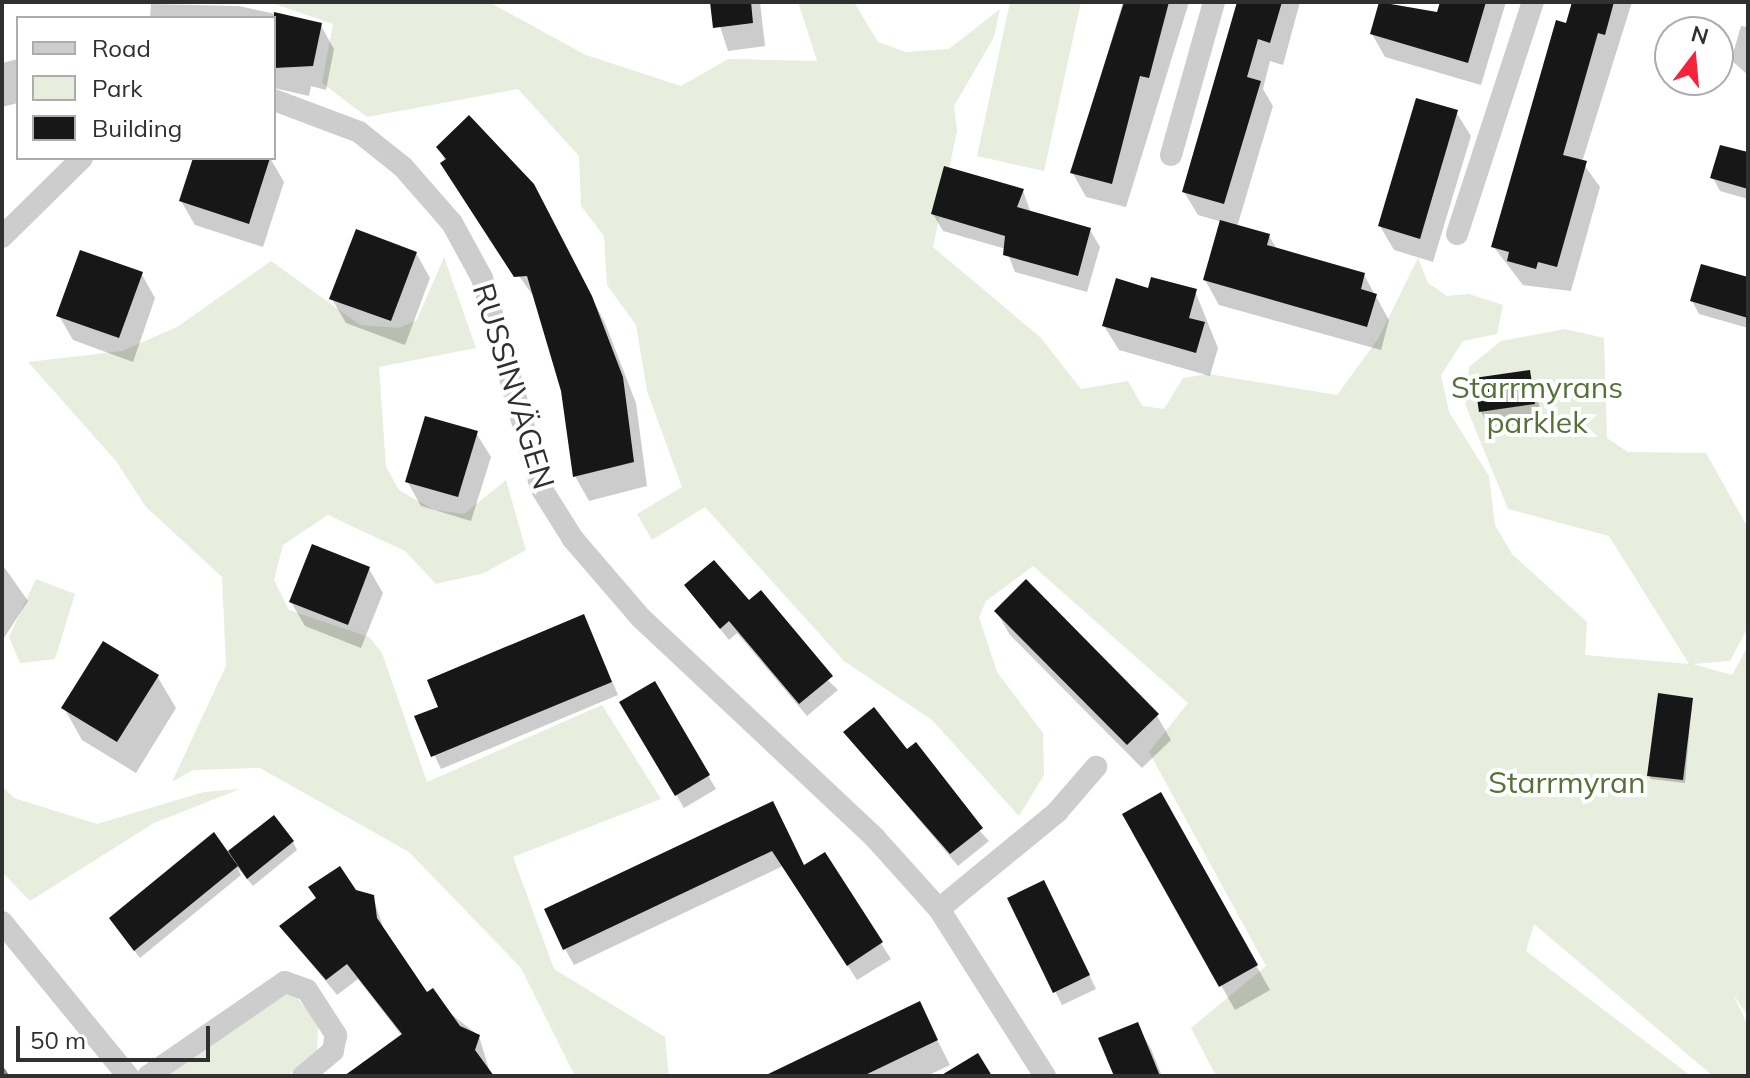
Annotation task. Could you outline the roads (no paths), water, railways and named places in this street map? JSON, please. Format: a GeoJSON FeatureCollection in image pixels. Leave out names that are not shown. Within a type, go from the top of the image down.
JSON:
{"type":"FeatureCollection","features":[{"type":"Feature","properties":{"kind":"street"},"geometry":{"type":"LineString","coordinates":[[1171,155],[1214,2]]}},
{"type":"Feature","properties":{"kind":"street"},"geometry":{"type":"LineString","coordinates":[[1457,234],[1533,2]]}},
{"type":"Feature","properties":{"kind":"street","name":"RUSSINVÄGEN"},"geometry":{"type":"LineString","coordinates":[[276,101],[359,132],[403,167],[452,223],[482,278],[541,488],[573,539],[641,618],[875,838],[939,909],[1045,1076]]}},
{"type":"Feature","properties":{"kind":"street"},"geometry":{"type":"LineString","coordinates":[[2,237],[80,160]]}},
{"type":"Feature","properties":{"kind":"street"},"geometry":{"type":"LineString","coordinates":[[939,909],[1057,812],[1096,767]]}},
{"type":"Feature","properties":{"kind":"street"},"geometry":{"type":"LineString","coordinates":[[2,922],[128,1076]]}},
{"type":"Feature","properties":{"kind":"street"},"geometry":{"type":"LineString","coordinates":[[148,1076],[285,982],[307,990],[336,1035],[333,1051],[303,1076]]}},
{"type":"Feature","properties":{"kind":"railway"},"geometry":{"type":"LineString","coordinates":[[2,1070],[6,1076]]}},
{"type":"Feature","properties":{"kind":"park label","name":"Starrmyrans parklek"},"geometry":{"type":"Point","coordinates":[1537,404]}},
{"type":"Feature","properties":{"kind":"park label","name":"Starrmyran"},"geometry":{"type":"Point","coordinates":[1567,782]}}]}
